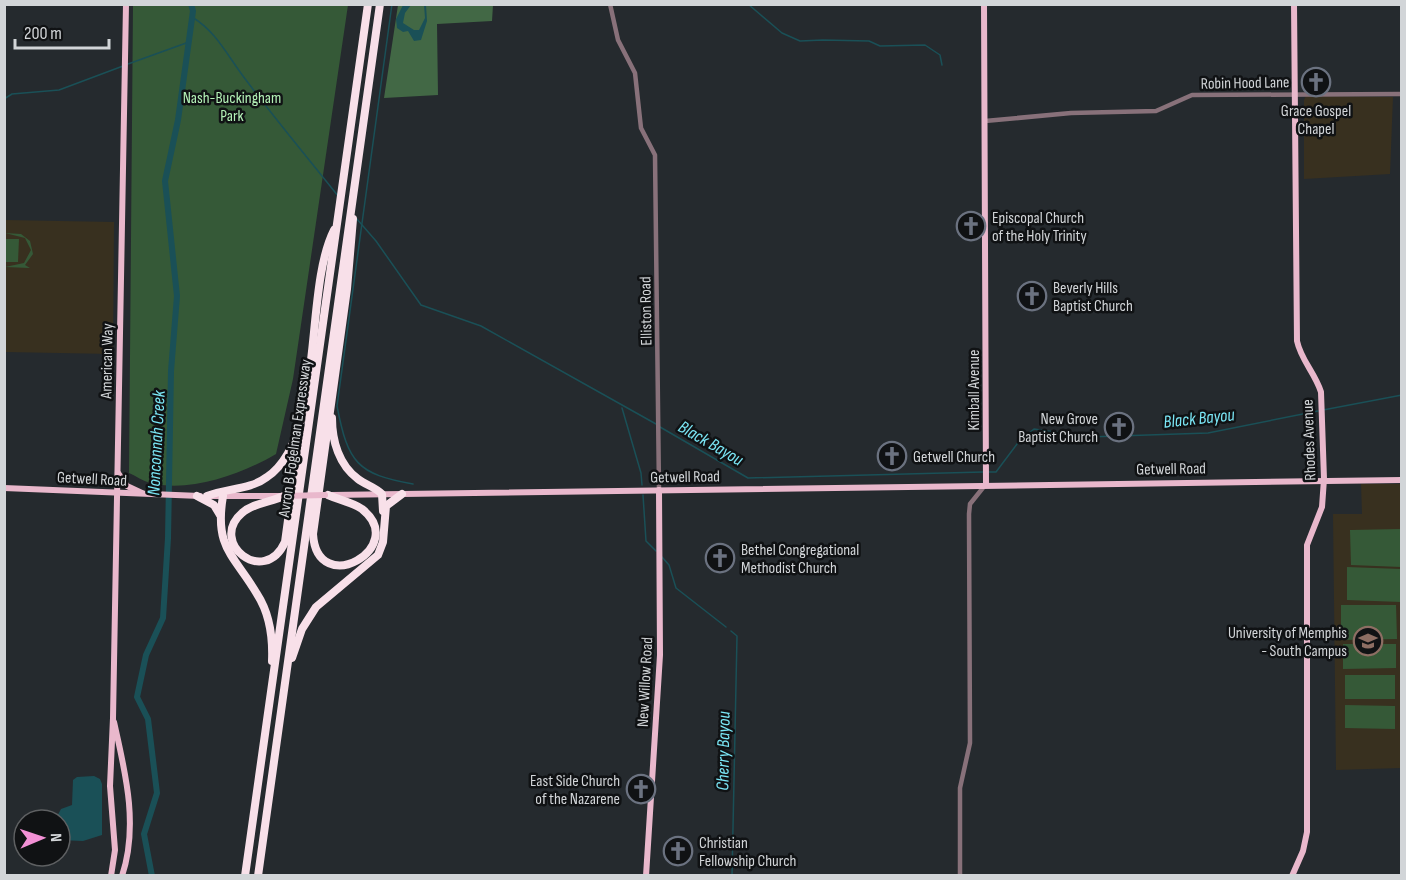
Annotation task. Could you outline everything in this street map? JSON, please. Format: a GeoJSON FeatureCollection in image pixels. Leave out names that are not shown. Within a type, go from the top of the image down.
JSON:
{"type":"FeatureCollection","features":[{"type":"Feature","properties":{"kind":"highway","name":"Avron B Fogelman Expressway"},"geometry":{"type":"LineString","coordinates":[[245,876],[368,4]]}},
{"type":"Feature","properties":{"kind":"highway"},"geometry":{"type":"LineString","coordinates":[[326,495],[358,507],[372,523],[374,536],[372,548],[364,558],[353,564],[338,565],[326,560],[317,550],[313,538],[334,378],[352,199],[380,4]]}},
{"type":"Feature","properties":{"kind":"highway"},"geometry":{"type":"LineString","coordinates":[[284,496],[249,508],[234,522],[231,533],[233,543],[246,558],[258,562],[270,559],[278,554],[285,542],[326,259],[330,238],[338,222]]}},
{"type":"Feature","properties":{"kind":"highway","name":"Avron B Fogelman Expressway"},"geometry":{"type":"LineString","coordinates":[[258,876],[350,232]]}},
{"type":"Feature","properties":{"kind":"highway"},"geometry":{"type":"LineString","coordinates":[[334,378],[332,422],[340,457],[354,476],[382,494],[384,522]]}},
{"type":"Feature","properties":{"kind":"highway"},"geometry":{"type":"LineString","coordinates":[[207,496],[223,489],[255,484],[273,473],[290,451],[303,408]]}},
{"type":"Feature","properties":{"kind":"highway"},"geometry":{"type":"LineString","coordinates":[[283,697],[296,644],[306,621],[322,600],[375,559],[382,546],[387,503],[402,494]]}},
{"type":"Feature","properties":{"kind":"highway"},"geometry":{"type":"LineString","coordinates":[[197,496],[214,505],[221,517]]}},
{"type":"Feature","properties":{"kind":"highway"},"geometry":{"type":"LineString","coordinates":[[223,496],[222,535],[228,553],[258,594],[268,619],[272,639],[272,683]]}},
{"type":"Feature","properties":{"kind":"main road","name":"American Way"},"geometry":{"type":"LineString","coordinates":[[111,876],[116,850],[110,786],[126,4]]}},
{"type":"Feature","properties":{"kind":"main road","name":"Kimball Avenue"},"geometry":{"type":"LineString","coordinates":[[984,4],[986,484]]}},
{"type":"Feature","properties":{"kind":"main road","name":"Rhodes Avenue"},"geometry":{"type":"LineString","coordinates":[[1292,876],[1303,851],[1307,832],[1307,544],[1322,507],[1324,479],[1323,410],[1318,382],[1304,363],[1297,340],[1294,4]]}},
{"type":"Feature","properties":{"kind":"main road"},"geometry":{"type":"LineString","coordinates":[[117,472],[127,486],[145,494]]}},
{"type":"Feature","properties":{"kind":"main road","name":"Getwell Road"},"geometry":{"type":"LineString","coordinates":[[4,488],[185,496],[284,496],[1324,479],[1401,480]]}},
{"type":"Feature","properties":{"kind":"main road","name":"New Willow Road"},"geometry":{"type":"LineString","coordinates":[[646,876],[660,655],[658,490]]}},
{"type":"Feature","properties":{"kind":"main road","name":"American Way"},"geometry":{"type":"LineString","coordinates":[[113,718],[128,789],[130,812],[128,848],[122,876]]}},
{"type":"Feature","properties":{"kind":"street","name":"Elliston Road"},"geometry":{"type":"LineString","coordinates":[[610,4],[618,40],[635,74],[639,92],[639,121],[655,155],[658,490]]}},
{"type":"Feature","properties":{"kind":"street","name":"Robin Hood Lane"},"geometry":{"type":"LineString","coordinates":[[985,121],[1071,113],[1156,111],[1192,95],[1401,94]]}},
{"type":"Feature","properties":{"kind":"street"},"geometry":{"type":"LineString","coordinates":[[960,876],[960,788],[970,743],[969,514],[970,504],[986,484]]}},
{"type":"Feature","properties":{"kind":"shaded area"},"geometry":{"type":"Polygon","coordinates":[[[1306,96],[1393,97],[1390,174],[1304,179],[1304,100],[1306,96]]]}},
{"type":"Feature","properties":{"kind":"shaded area"},"geometry":{"type":"Polygon","coordinates":[[[5,220],[114,222],[113,354],[5,352],[5,220]]]}},
{"type":"Feature","properties":{"kind":"shaded area","name":"University of Memphis - South Campus"},"geometry":{"type":"Polygon","coordinates":[[[1361,484],[1401,484],[1401,768],[1336,770],[1333,514],[1362,514],[1361,484]]]}},
{"type":"Feature","properties":{"kind":"green space","name":"Nash-Buckingham Park"},"geometry":{"type":"Polygon","coordinates":[[[133,5],[348,5],[293,379],[276,454],[232,475],[199,483],[166,485],[150,483],[129,473],[133,5]]]}},
{"type":"Feature","properties":{"kind":"green space"},"geometry":{"type":"Polygon","coordinates":[[[398,5],[493,5],[492,21],[437,24],[438,95],[384,98],[398,5]]]}},
{"type":"Feature","properties":{"kind":"green space"},"geometry":{"type":"Polygon","coordinates":[[[5,233],[21,234],[30,241],[33,254],[25,265],[30,268],[5,267],[24,263],[31,250],[25,238],[5,233]]]}},
{"type":"Feature","properties":{"kind":"green space"},"geometry":{"type":"Polygon","coordinates":[[[5,239],[19,239],[18,262],[5,262],[5,239]]]}},
{"type":"Feature","properties":{"kind":"green space"},"geometry":{"type":"Polygon","coordinates":[[[1401,529],[1401,567],[1351,565],[1350,530],[1401,529]]]}},
{"type":"Feature","properties":{"kind":"green space"},"geometry":{"type":"Polygon","coordinates":[[[1347,567],[1401,569],[1401,602],[1347,600],[1347,567]]]}},
{"type":"Feature","properties":{"kind":"green space"},"geometry":{"type":"Polygon","coordinates":[[[1341,605],[1396,605],[1397,639],[1341,640],[1341,605]]]}},
{"type":"Feature","properties":{"kind":"green space"},"geometry":{"type":"Polygon","coordinates":[[[1343,644],[1396,644],[1396,668],[1343,669],[1343,644]]]}},
{"type":"Feature","properties":{"kind":"green space"},"geometry":{"type":"Polygon","coordinates":[[[1345,675],[1395,675],[1395,699],[1345,699],[1345,675]]]}},
{"type":"Feature","properties":{"kind":"green space"},"geometry":{"type":"Polygon","coordinates":[[[1345,705],[1395,706],[1395,729],[1345,728],[1345,705]]]}},
{"type":"Feature","properties":{"kind":"water"},"geometry":{"type":"Polygon","coordinates":[[[403,5],[411,5],[405,13],[403,23],[414,30],[419,30],[425,18],[424,5],[426,5],[427,21],[421,40],[414,41],[408,31],[403,32],[397,28],[396,19],[403,5]]]}},
{"type":"Feature","properties":{"kind":"water"},"geometry":{"type":"Polygon","coordinates":[[[94,776],[100,779],[102,784],[102,835],[83,841],[72,841],[72,808],[64,808],[72,805],[73,780],[77,777],[94,776]]]}},
{"type":"Feature","properties":{"kind":"waterway","name":"Nonconnah Creek"},"geometry":{"type":"LineString","coordinates":[[152,876],[144,834],[157,793],[148,719],[137,697],[146,655],[163,618],[168,538],[171,371],[177,296],[165,181],[178,120],[193,11],[191,4]]}},
{"type":"Feature","properties":{"kind":"waterway"},"geometry":{"type":"LineString","coordinates":[[392,4],[337,406],[346,441],[358,463],[379,476],[413,484]]}},
{"type":"Feature","properties":{"kind":"waterway"},"geometry":{"type":"LineString","coordinates":[[748,4],[782,33],[800,41],[869,41],[880,46],[925,45],[940,55],[942,65]]}},
{"type":"Feature","properties":{"kind":"waterway","name":"Black Bayou"},"geometry":{"type":"LineString","coordinates":[[192,17],[215,37],[257,95],[338,196]]}},
{"type":"Feature","properties":{"kind":"waterway"},"geometry":{"type":"LineString","coordinates":[[128,64],[189,42]]}},
{"type":"Feature","properties":{"kind":"waterway"},"geometry":{"type":"LineString","coordinates":[[4,99],[12,94],[59,90],[123,66]]}},
{"type":"Feature","properties":{"kind":"waterway","name":"Black Bayou"},"geometry":{"type":"LineString","coordinates":[[356,218],[376,241],[421,305],[481,326],[656,424]]}},
{"type":"Feature","properties":{"kind":"waterway","name":"Black Bayou"},"geometry":{"type":"LineString","coordinates":[[1323,410],[1402,395]]}},
{"type":"Feature","properties":{"kind":"waterway","name":"Cherry Bayou"},"geometry":{"type":"LineString","coordinates":[[622,408],[641,473],[642,485]]}},
{"type":"Feature","properties":{"kind":"waterway","name":"Black Bayou"},"geometry":{"type":"LineString","coordinates":[[988,472],[996,472],[1020,440],[1034,429],[1088,437],[1208,433],[1318,411]]}},
{"type":"Feature","properties":{"kind":"waterway","name":"Black Bayou"},"geometry":{"type":"LineString","coordinates":[[660,427],[748,478],[983,472]]}},
{"type":"Feature","properties":{"kind":"waterway","name":"Cherry Bayou"},"geometry":{"type":"LineString","coordinates":[[643,495],[646,541],[656,551]]}},
{"type":"Feature","properties":{"kind":"waterway","name":"Cherry Bayou"},"geometry":{"type":"LineString","coordinates":[[662,557],[669,565],[676,588],[726,627]]}},
{"type":"Feature","properties":{"kind":"waterway","name":"Cherry Bayou"},"geometry":{"type":"LineString","coordinates":[[731,631],[737,636],[732,876]]}},
{"type":"Feature","properties":{"kind":"place","name":"Grace Gospel Chapel"},"geometry":{"type":"Point","coordinates":[1316,82]}},
{"type":"Feature","properties":{"kind":"place","name":"Episcopal Church of the Holy Trinity"},"geometry":{"type":"Point","coordinates":[971,226]}},
{"type":"Feature","properties":{"kind":"place","name":"Beverly Hills Baptist Church"},"geometry":{"type":"Point","coordinates":[1032,296]}},
{"type":"Feature","properties":{"kind":"place","name":"New Grove Baptist Church"},"geometry":{"type":"Point","coordinates":[1119,427]}},
{"type":"Feature","properties":{"kind":"place","name":"Getwell Church"},"geometry":{"type":"Point","coordinates":[892,456]}},
{"type":"Feature","properties":{"kind":"place","name":"Bethel Congregational Methodist Church"},"geometry":{"type":"Point","coordinates":[720,558]}},
{"type":"Feature","properties":{"kind":"place","name":"University of Memphis - South Campus"},"geometry":{"type":"Point","coordinates":[1368,641]}},
{"type":"Feature","properties":{"kind":"place","name":"East Side Church of the Nazarene"},"geometry":{"type":"Point","coordinates":[641,789]}},
{"type":"Feature","properties":{"kind":"place","name":"Christian Fellowship Church"},"geometry":{"type":"Point","coordinates":[678,851]}}]}
